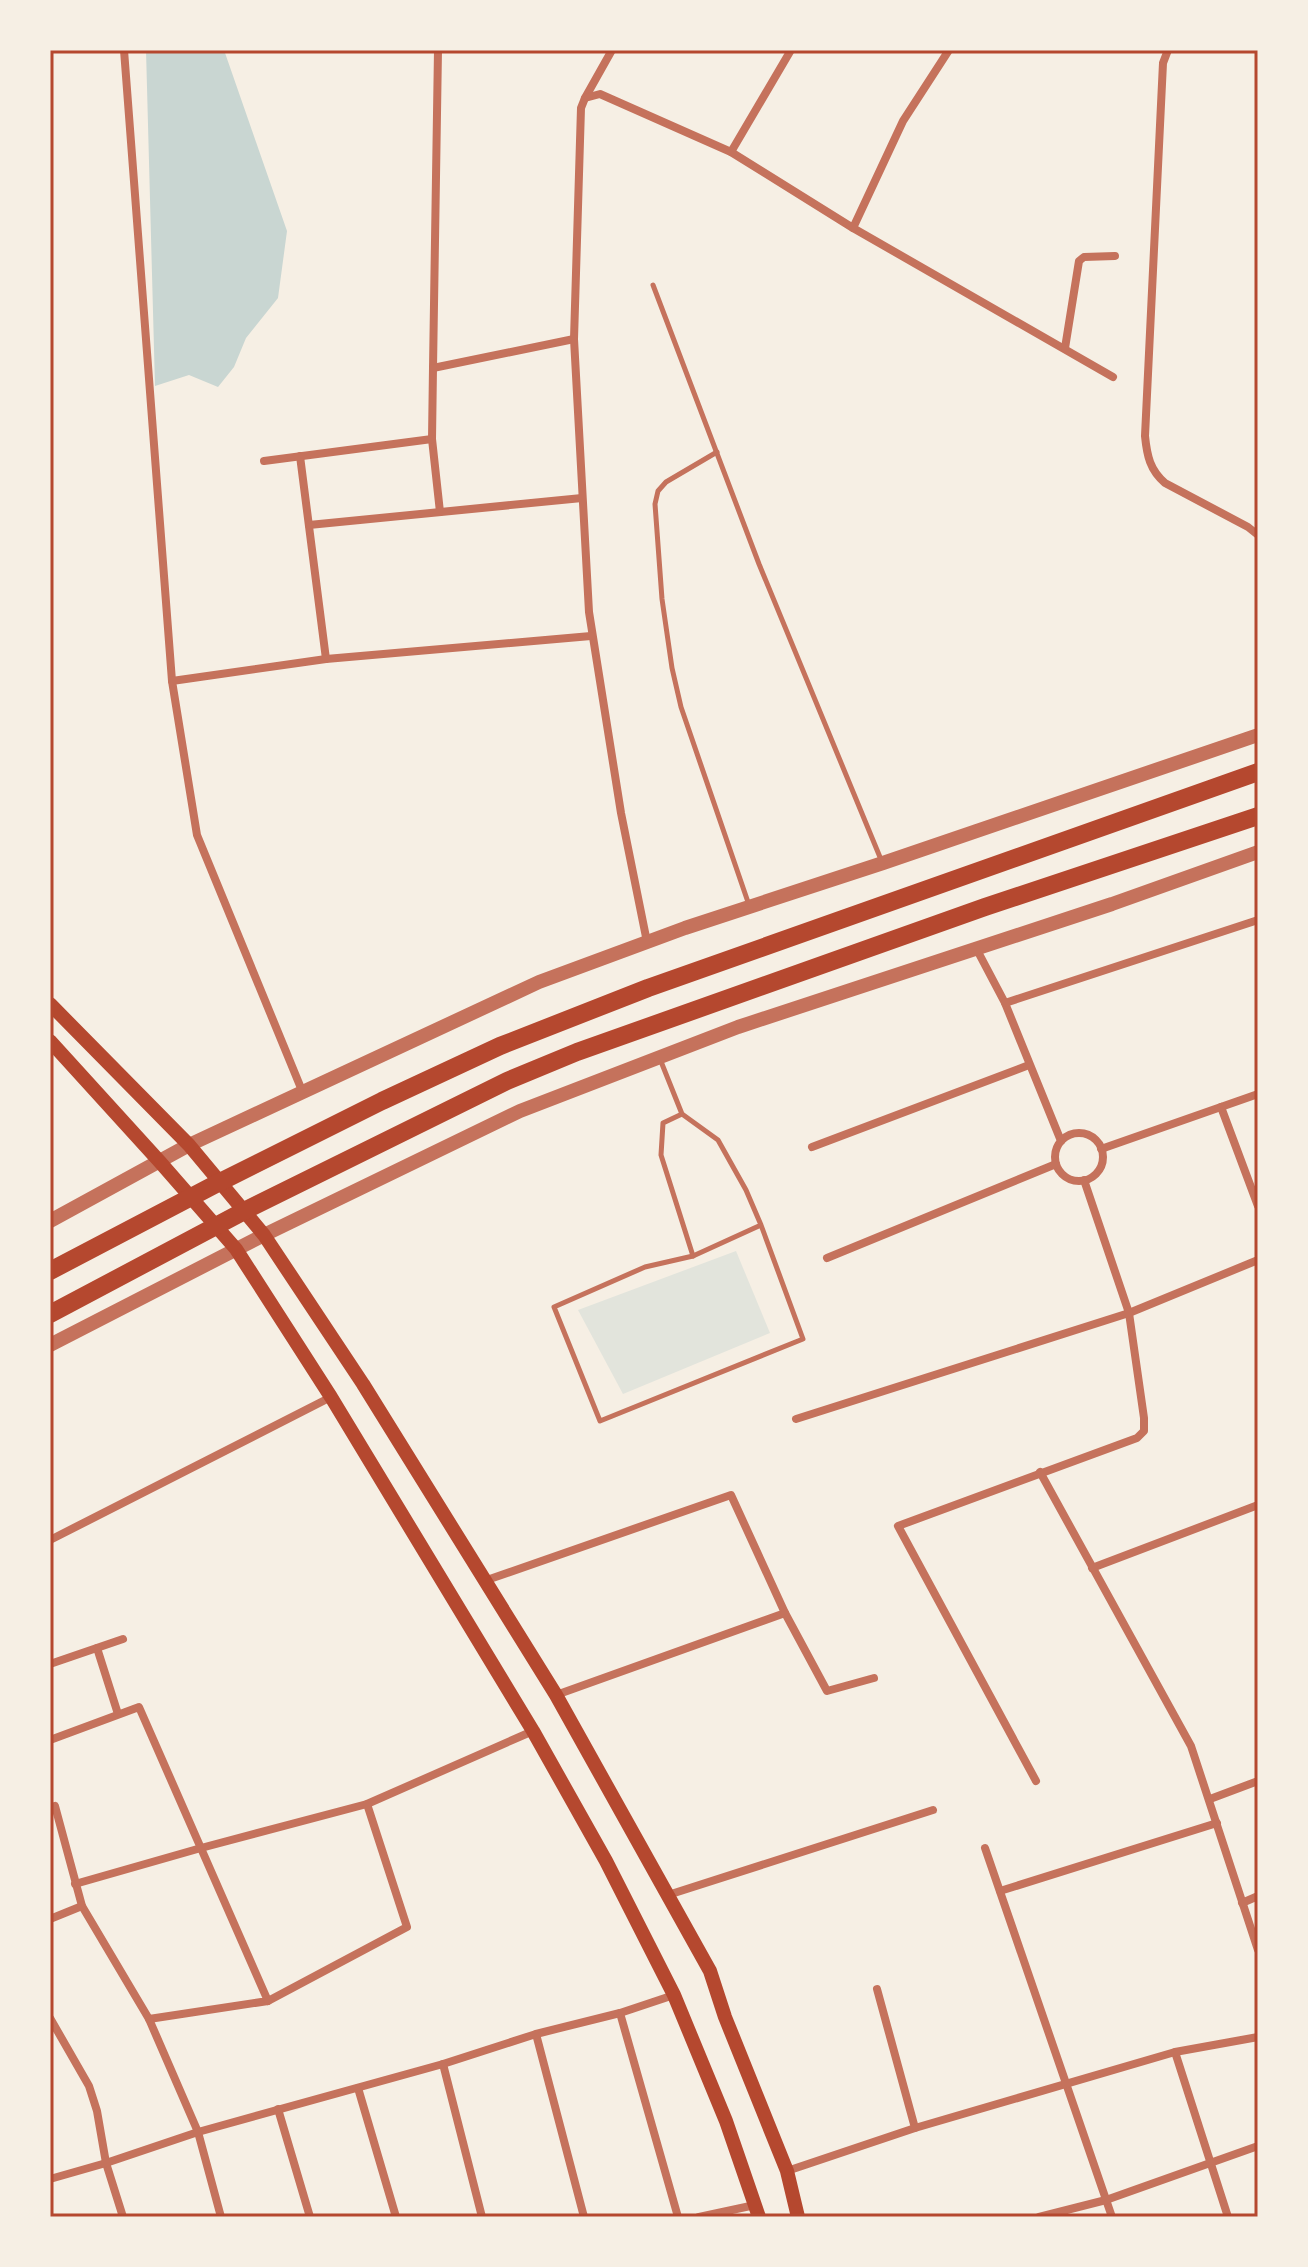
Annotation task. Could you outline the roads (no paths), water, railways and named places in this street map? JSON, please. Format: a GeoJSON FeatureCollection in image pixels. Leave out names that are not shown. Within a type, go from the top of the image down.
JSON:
{"type":"FeatureCollection","features":[{"type":"Feature","properties":{"kind":"highway"},"geometry":{"type":"LineString","coordinates":[[50,1271],[382,1101],[500,1046],[648,988],[1258,772]]}},
{"type":"Feature","properties":{"kind":"highway"},"geometry":{"type":"LineString","coordinates":[[50,1314],[248,1209],[507,1081],[590,1048],[985,907],[1258,816]]}},
{"type":"Feature","properties":{"kind":"main road"},"geometry":{"type":"LineString","coordinates":[[50,1004],[189,1145],[264,1235],[363,1384],[556,1695],[710,1971],[725,2017],[787,2171],[798,2217]]}},
{"type":"Feature","properties":{"kind":"main road"},"geometry":{"type":"LineString","coordinates":[[50,1041],[236,1249],[331,1397],[533,1731],[606,1861],[674,1995],[726,2121],[757,2211]]}},
{"type":"Feature","properties":{"kind":"street"},"geometry":{"type":"LineString","coordinates":[[124,50],[172,681],[197,835],[303,1093]]}},
{"type":"Feature","properties":{"kind":"street"},"geometry":{"type":"LineString","coordinates":[[438,50],[432,439],[440,512]]}},
{"type":"Feature","properties":{"kind":"street"},"geometry":{"type":"LineString","coordinates":[[612,50],[581,108],[574,339],[591,636],[647,942]]}},
{"type":"Feature","properties":{"kind":"street"},"geometry":{"type":"LineString","coordinates":[[731,152],[791,50]]}},
{"type":"Feature","properties":{"kind":"street"},"geometry":{"type":"LineString","coordinates":[[853,228],[903,121],[949,50]]}},
{"type":"Feature","properties":{"kind":"street"},"geometry":{"type":"LineString","coordinates":[[1168,50],[1163,63],[1161,94],[1145,436],[1148,459],[1156,475],[1165,483],[1258,535]]}},
{"type":"Feature","properties":{"kind":"street"},"geometry":{"type":"LineString","coordinates":[[585,98],[600,94],[731,152],[853,228],[1113,377]]}},
{"type":"Feature","properties":{"kind":"street"},"geometry":{"type":"LineString","coordinates":[[1065,348],[1079,261],[1084,257],[1115,256]]}},
{"type":"Feature","properties":{"kind":"street"},"geometry":{"type":"LineString","coordinates":[[433,368],[574,339]]}},
{"type":"Feature","properties":{"kind":"street"},"geometry":{"type":"LineString","coordinates":[[264,461],[432,439]]}},
{"type":"Feature","properties":{"kind":"street"},"geometry":{"type":"LineString","coordinates":[[300,456],[326,659]]}},
{"type":"Feature","properties":{"kind":"street"},"geometry":{"type":"LineString","coordinates":[[309,525],[582,498]]}},
{"type":"Feature","properties":{"kind":"street"},"geometry":{"type":"LineString","coordinates":[[172,681],[326,659],[591,636]]}},
{"type":"Feature","properties":{"kind":"street"},"geometry":{"type":"LineString","coordinates":[[50,1221],[189,1145],[539,982],[647,942],[1258,735]]}},
{"type":"Feature","properties":{"kind":"street"},"geometry":{"type":"LineString","coordinates":[[50,1345],[264,1235],[520,1111],[738,1027],[1112,904],[1258,852]]}},
{"type":"Feature","properties":{"kind":"street"},"geometry":{"type":"LineString","coordinates":[[1005,1003],[1258,920]]}},
{"type":"Feature","properties":{"kind":"street"},"geometry":{"type":"LineString","coordinates":[[976,948],[1005,1003],[1061,1141]]}},
{"type":"Feature","properties":{"kind":"street"},"geometry":{"type":"LineString","coordinates":[[812,1147],[1029,1065]]}},
{"type":"Feature","properties":{"kind":"street"},"geometry":{"type":"LineString","coordinates":[[1101,1149],[1258,1094]]}},
{"type":"Feature","properties":{"kind":"street"},"geometry":{"type":"LineString","coordinates":[[1221,1107],[1258,1206]]}},
{"type":"Feature","properties":{"kind":"street"},"geometry":{"type":"LineString","coordinates":[[1069,1135],[1088,1135],[1101,1149],[1103,1159],[1100,1169],[1084,1180],[1067,1178],[1056,1164],[1055,1156],[1061,1141],[1069,1135]]}},
{"type":"Feature","properties":{"kind":"street"},"geometry":{"type":"LineString","coordinates":[[827,1258],[1056,1164]]}},
{"type":"Feature","properties":{"kind":"street"},"geometry":{"type":"LineString","coordinates":[[1036,1781],[898,1526],[1137,1438],[1144,1431],[1129,1313],[1084,1180]]}},
{"type":"Feature","properties":{"kind":"street"},"geometry":{"type":"LineString","coordinates":[[796,1419],[1129,1313],[1258,1260]]}},
{"type":"Feature","properties":{"kind":"street"},"geometry":{"type":"LineString","coordinates":[[50,1540],[331,1397]]}},
{"type":"Feature","properties":{"kind":"street"},"geometry":{"type":"LineString","coordinates":[[1040,1472],[1191,1746],[1258,1950]]}},
{"type":"Feature","properties":{"kind":"street"},"geometry":{"type":"LineString","coordinates":[[484,1581],[731,1495],[785,1613],[827,1691],[874,1678]]}},
{"type":"Feature","properties":{"kind":"street"},"geometry":{"type":"LineString","coordinates":[[1092,1568],[1258,1505]]}},
{"type":"Feature","properties":{"kind":"street"},"geometry":{"type":"LineString","coordinates":[[556,1695],[785,1613]]}},
{"type":"Feature","properties":{"kind":"street"},"geometry":{"type":"LineString","coordinates":[[50,1664],[123,1639]]}},
{"type":"Feature","properties":{"kind":"street"},"geometry":{"type":"LineString","coordinates":[[97,1648],[118,1714]]}},
{"type":"Feature","properties":{"kind":"street"},"geometry":{"type":"LineString","coordinates":[[50,1740],[139,1707],[268,2001]]}},
{"type":"Feature","properties":{"kind":"street"},"geometry":{"type":"LineString","coordinates":[[75,1884],[367,1804],[533,1731]]}},
{"type":"Feature","properties":{"kind":"street"},"geometry":{"type":"LineString","coordinates":[[1210,1799],[1258,1781]]}},
{"type":"Feature","properties":{"kind":"street"},"geometry":{"type":"LineString","coordinates":[[149,2019],[268,2001],[407,1927],[367,1804]]}},
{"type":"Feature","properties":{"kind":"street"},"geometry":{"type":"LineString","coordinates":[[50,1808],[55,1806],[82,1906],[149,2019],[198,2132],[221,2217]]}},
{"type":"Feature","properties":{"kind":"street"},"geometry":{"type":"LineString","coordinates":[[668,1895],[933,1810]]}},
{"type":"Feature","properties":{"kind":"street"},"geometry":{"type":"LineString","coordinates":[[1000,1891],[1217,1823]]}},
{"type":"Feature","properties":{"kind":"street"},"geometry":{"type":"LineString","coordinates":[[985,1848],[1112,2217]]}},
{"type":"Feature","properties":{"kind":"street"},"geometry":{"type":"LineString","coordinates":[[1242,1903],[1258,1896]]}},
{"type":"Feature","properties":{"kind":"street"},"geometry":{"type":"LineString","coordinates":[[50,1919],[82,1906]]}},
{"type":"Feature","properties":{"kind":"street"},"geometry":{"type":"LineString","coordinates":[[877,1989],[915,2128]]}},
{"type":"Feature","properties":{"kind":"street"},"geometry":{"type":"LineString","coordinates":[[50,2179],[198,2132],[443,2064],[674,1995]]}},
{"type":"Feature","properties":{"kind":"street"},"geometry":{"type":"LineString","coordinates":[[620,2013],[678,2217]]}},
{"type":"Feature","properties":{"kind":"street"},"geometry":{"type":"LineString","coordinates":[[50,2018],[89,2086],[97,2111],[106,2163],[123,2217]]}},
{"type":"Feature","properties":{"kind":"street"},"geometry":{"type":"LineString","coordinates":[[536,2034],[584,2217]]}},
{"type":"Feature","properties":{"kind":"street"},"geometry":{"type":"LineString","coordinates":[[787,2171],[915,2128],[1175,2052],[1258,2037]]}},
{"type":"Feature","properties":{"kind":"street"},"geometry":{"type":"LineString","coordinates":[[1175,2052],[1228,2217]]}},
{"type":"Feature","properties":{"kind":"street"},"geometry":{"type":"LineString","coordinates":[[443,2064],[482,2217]]}},
{"type":"Feature","properties":{"kind":"street"},"geometry":{"type":"LineString","coordinates":[[358,2088],[396,2217]]}},
{"type":"Feature","properties":{"kind":"street"},"geometry":{"type":"LineString","coordinates":[[278,2109],[310,2217]]}},
{"type":"Feature","properties":{"kind":"street"},"geometry":{"type":"LineString","coordinates":[[1039,2217],[1106,2200],[1258,2146]]}},
{"type":"Feature","properties":{"kind":"street"},"geometry":{"type":"LineString","coordinates":[[699,2217],[757,2211]]}},
{"type":"Feature","properties":{"kind":"lane"},"geometry":{"type":"LineString","coordinates":[[653,285],[759,564],[883,863]]}},
{"type":"Feature","properties":{"kind":"lane"},"geometry":{"type":"LineString","coordinates":[[717,452],[666,482],[658,491],[655,504],[660,583],[681,707],[749,907]]}},
{"type":"Feature","properties":{"kind":"lane"},"geometry":{"type":"LineString","coordinates":[[659,1057],[682,1114],[718,1140],[746,1190],[761,1225],[803,1339],[600,1421],[554,1307],[645,1267],[693,1256],[761,1225]]}},
{"type":"Feature","properties":{"kind":"lane"},"geometry":{"type":"LineString","coordinates":[[682,1114],[663,1123],[661,1155],[693,1256]]}}]}
